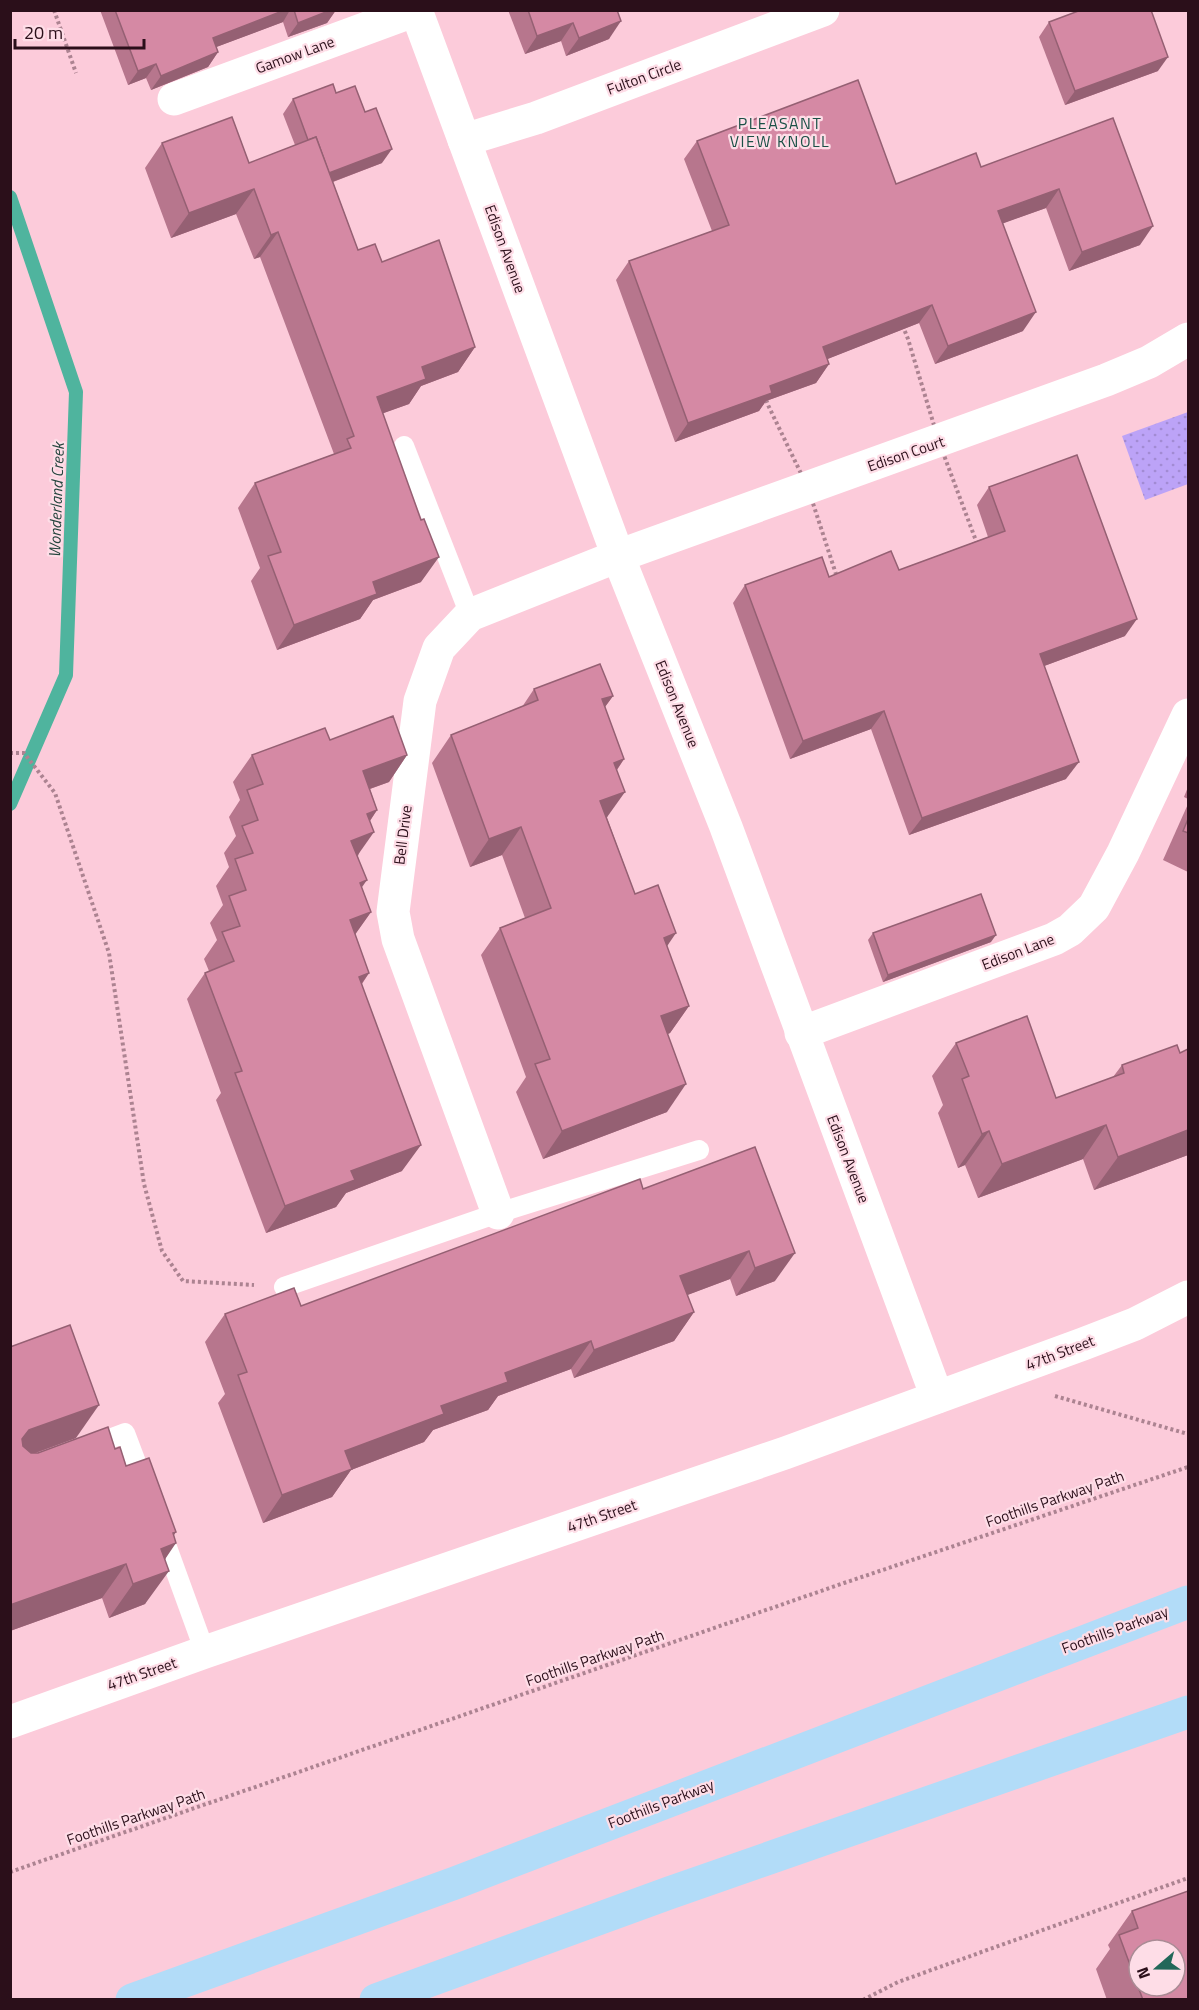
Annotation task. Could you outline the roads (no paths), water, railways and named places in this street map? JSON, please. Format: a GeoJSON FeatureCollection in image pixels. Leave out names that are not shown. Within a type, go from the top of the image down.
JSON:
{"type":"FeatureCollection","features":[{"type":"Feature","properties":{"kind":"highway","name":"Foothills Parkway"},"geometry":{"type":"LineString","coordinates":[[132,2000],[477,1875],[1188,1602]]}},
{"type":"Feature","properties":{"kind":"highway"},"geometry":{"type":"LineString","coordinates":[[376,2000],[669,1893],[1188,1712]]}},
{"type":"Feature","properties":{"kind":"street","name":"Gamow Lane"},"geometry":{"type":"LineString","coordinates":[[174,99],[416,10]]}},
{"type":"Feature","properties":{"kind":"street","name":"Edison Avenue"},"geometry":{"type":"LineString","coordinates":[[416,10],[618,556],[726,827],[937,1397]]}},
{"type":"Feature","properties":{"kind":"street","name":"Fulton Circle"},"geometry":{"type":"LineString","coordinates":[[464,140],[536,118],[823,10]]}},
{"type":"Feature","properties":{"kind":"street","name":"Edison Court"},"geometry":{"type":"LineString","coordinates":[[618,556],[1106,381],[1149,362],[1188,339]]}},
{"type":"Feature","properties":{"kind":"street","name":"Bell Drive"},"geometry":{"type":"LineString","coordinates":[[498,1213],[398,939],[393,912],[420,701],[439,648],[470,615],[618,556]]}},
{"type":"Feature","properties":{"kind":"street","name":"Edison Lane"},"geometry":{"type":"LineString","coordinates":[[801,1033],[1054,939],[1070,930],[1094,907],[1123,853],[1188,715]]}},
{"type":"Feature","properties":{"kind":"street","name":"47th Street"},"geometry":{"type":"LineString","coordinates":[[10,1722],[205,1652],[718,1477],[998,1376],[1135,1324],[1188,1297]]}},
{"type":"Feature","properties":{"kind":"lane"},"geometry":{"type":"LineString","coordinates":[[404,446],[470,615]]}},
{"type":"Feature","properties":{"kind":"lane"},"geometry":{"type":"LineString","coordinates":[[284,1287],[498,1213],[699,1150]]}},
{"type":"Feature","properties":{"kind":"lane"},"geometry":{"type":"LineString","coordinates":[[73,1452],[125,1433],[205,1652]]}},
{"type":"Feature","properties":{"kind":"waterway","name":"Wonderland Creek"},"geometry":{"type":"LineString","coordinates":[[10,197],[76,392],[66,675],[10,804]]}},
{"type":"Feature","properties":{"kind":"district","name":"PLEASANT VIEW KNOLL"},"geometry":{"type":"Point","coordinates":[780,132]}}]}
